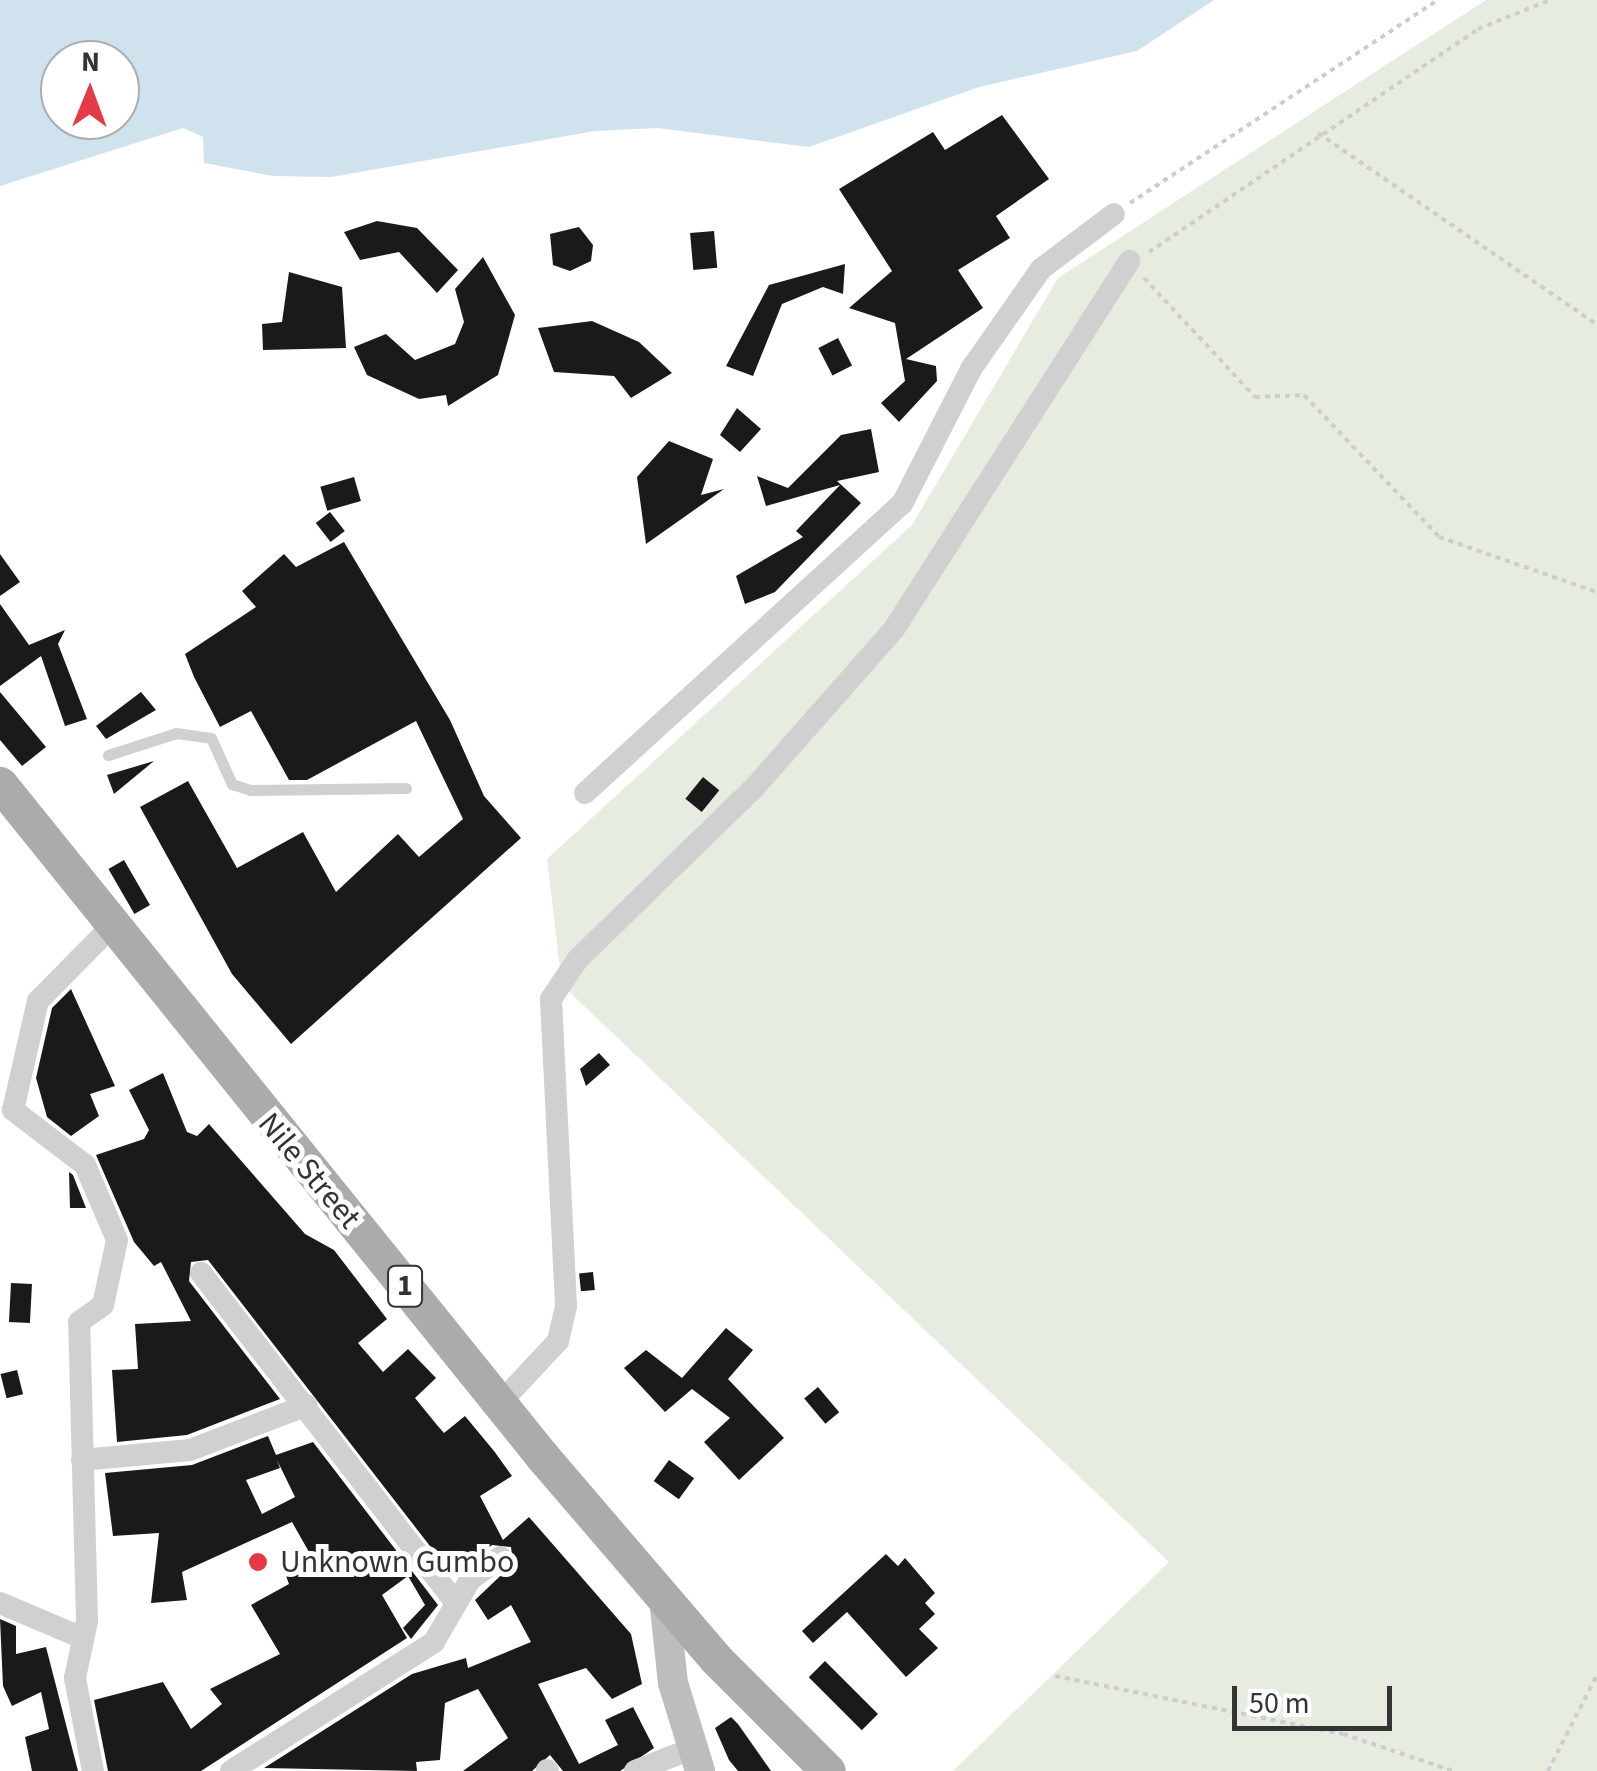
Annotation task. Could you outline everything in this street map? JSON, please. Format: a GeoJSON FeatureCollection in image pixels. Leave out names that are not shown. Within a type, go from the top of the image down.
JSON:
{"type":"FeatureCollection","features":[{"type":"Feature","properties":{"kind":"main road","name":"Nile Street"},"geometry":{"type":"LineString","coordinates":[[0,784],[664,1599],[828,1771]]}},
{"type":"Feature","properties":{"kind":"main road"},"geometry":{"type":"LineString","coordinates":[[664,1599],[695,1760]]}},
{"type":"Feature","properties":{"kind":"street"},"geometry":{"type":"LineString","coordinates":[[586,793],[902,504],[971,369],[1041,270],[1114,214]]}},
{"type":"Feature","properties":{"kind":"street"},"geometry":{"type":"LineString","coordinates":[[502,1400],[558,1341],[566,1306],[551,999],[578,958],[754,788],[894,629],[1129,262]]}},
{"type":"Feature","properties":{"kind":"street"},"geometry":{"type":"LineString","coordinates":[[93,1771],[75,1678],[78,1636],[87,1622],[78,1322],[103,1304],[117,1240],[85,1165],[6,1113],[11,1044],[65,964],[113,926]]}},
{"type":"Feature","properties":{"kind":"street"},"geometry":{"type":"LineString","coordinates":[[201,1273],[278,1383],[307,1406],[455,1602]]}},
{"type":"Feature","properties":{"kind":"street"},"geometry":{"type":"LineString","coordinates":[[82,1460],[190,1450],[307,1406]]}},
{"type":"Feature","properties":{"kind":"street"},"geometry":{"type":"LineString","coordinates":[[232,1771],[434,1642],[455,1602],[500,1557]]}},
{"type":"Feature","properties":{"kind":"street"},"geometry":{"type":"LineString","coordinates":[[0,1604],[78,1636]]}},
{"type":"Feature","properties":{"kind":"street"},"geometry":{"type":"LineString","coordinates":[[635,1771],[695,1760]]}},
{"type":"Feature","properties":{"kind":"lane"},"geometry":{"type":"LineString","coordinates":[[108,754],[176,733],[211,738],[232,784],[250,790],[406,788]]}},
{"type":"Feature","properties":{"kind":"path"},"geometry":{"type":"LineString","coordinates":[[1114,214],[1438,0]]}},
{"type":"Feature","properties":{"kind":"path"},"geometry":{"type":"LineString","coordinates":[[1550,0],[1478,30],[1129,262],[1255,397],[1304,395],[1439,537],[1597,592]]}},
{"type":"Feature","properties":{"kind":"path"},"geometry":{"type":"LineString","coordinates":[[1318,133],[1597,325]]}},
{"type":"Feature","properties":{"kind":"path"},"geometry":{"type":"LineString","coordinates":[[1548,1771],[1597,1674]]}},
{"type":"Feature","properties":{"kind":"path"},"geometry":{"type":"LineString","coordinates":[[1055,1676],[1343,1734],[1453,1771]]}},
{"type":"Feature","properties":{"kind":"shaded area"},"geometry":{"type":"Polygon","coordinates":[[[1486,0],[1597,0],[1597,1771],[953,1771],[1169,1562],[562,985],[547,859],[912,525],[1058,278],[1486,0]]]}},
{"type":"Feature","properties":{"kind":"water"},"geometry":{"type":"Polygon","coordinates":[[[0,0],[1214,0],[1137,51],[979,87],[809,147],[657,128],[595,131],[331,177],[273,176],[204,163],[203,137],[183,128],[0,186],[0,0]]]}},
{"type":"Feature","properties":{"kind":"building"},"geometry":{"type":"Polygon","coordinates":[[[1002,115],[1049,179],[996,216],[1010,238],[958,270],[983,308],[906,359],[936,366],[937,381],[899,422],[881,403],[905,381],[895,323],[849,308],[892,271],[839,189],[933,132],[945,150],[1002,115]]]}},
{"type":"Feature","properties":{"kind":"building"},"geometry":{"type":"Polygon","coordinates":[[[377,221],[417,228],[458,270],[437,293],[399,252],[360,260],[344,232],[377,221]]]}},
{"type":"Feature","properties":{"kind":"building"},"geometry":{"type":"Polygon","coordinates":[[[579,227],[593,245],[591,261],[570,271],[553,265],[550,234],[579,227]]]}},
{"type":"Feature","properties":{"kind":"building"},"geometry":{"type":"Polygon","coordinates":[[[714,231],[717,268],[693,270],[690,233],[714,231]]]}},
{"type":"Feature","properties":{"kind":"building"},"geometry":{"type":"Polygon","coordinates":[[[483,257],[515,315],[498,375],[448,406],[446,395],[419,399],[367,375],[354,347],[386,334],[415,360],[455,344],[464,322],[455,289],[483,257]]]}},
{"type":"Feature","properties":{"kind":"building"},"geometry":{"type":"Polygon","coordinates":[[[845,264],[843,294],[823,287],[782,304],[753,376],[726,366],[769,285],[845,264]]]}},
{"type":"Feature","properties":{"kind":"building"},"geometry":{"type":"Polygon","coordinates":[[[289,272],[342,287],[346,348],[263,350],[262,324],[282,322],[289,272]]]}},
{"type":"Feature","properties":{"kind":"building"},"geometry":{"type":"Polygon","coordinates":[[[592,321],[639,342],[672,373],[631,398],[614,376],[554,372],[538,328],[592,321]]]}},
{"type":"Feature","properties":{"kind":"building"},"geometry":{"type":"Polygon","coordinates":[[[838,338],[852,366],[832,376],[818,348],[838,338]]]}},
{"type":"Feature","properties":{"kind":"building"},"geometry":{"type":"Polygon","coordinates":[[[737,408],[761,429],[740,452],[720,435],[737,408]]]}},
{"type":"Feature","properties":{"kind":"building"},"geometry":{"type":"Polygon","coordinates":[[[871,429],[879,472],[837,481],[861,503],[775,592],[745,604],[736,576],[803,537],[796,531],[840,485],[766,506],[757,476],[788,488],[841,435],[871,429]]]}},
{"type":"Feature","properties":{"kind":"building"},"geometry":{"type":"Polygon","coordinates":[[[669,441],[713,459],[701,495],[724,489],[646,544],[637,477],[669,441]]]}},
{"type":"Feature","properties":{"kind":"building"},"geometry":{"type":"Polygon","coordinates":[[[354,477],[361,501],[327,511],[320,487],[354,477]]]}},
{"type":"Feature","properties":{"kind":"building"},"geometry":{"type":"Polygon","coordinates":[[[330,512],[345,531],[331,542],[316,523],[330,512]]]}},
{"type":"Feature","properties":{"kind":"building"},"geometry":{"type":"Polygon","coordinates":[[[344,542],[450,720],[484,796],[521,838],[291,1044],[232,974],[140,807],[188,781],[237,868],[303,832],[336,892],[398,834],[419,857],[463,819],[416,721],[307,780],[289,780],[251,711],[220,727],[194,677],[185,654],[256,607],[242,591],[284,554],[296,567],[344,542]]]}},
{"type":"Feature","properties":{"kind":"building"},"geometry":{"type":"Polygon","coordinates":[[[0,554],[20,582],[0,596],[0,554]]]}},
{"type":"Feature","properties":{"kind":"building"},"geometry":{"type":"Polygon","coordinates":[[[0,604],[29,645],[65,630],[58,644],[87,719],[65,726],[41,656],[0,686],[0,604]]]}},
{"type":"Feature","properties":{"kind":"building"},"geometry":{"type":"Polygon","coordinates":[[[0,692],[46,747],[22,766],[0,740],[0,692]]]}},
{"type":"Feature","properties":{"kind":"building"},"geometry":{"type":"Polygon","coordinates":[[[141,692],[156,710],[106,739],[96,726],[141,692]]]}},
{"type":"Feature","properties":{"kind":"building"},"geometry":{"type":"Polygon","coordinates":[[[154,761],[114,794],[107,775],[154,761]]]}},
{"type":"Feature","properties":{"kind":"building"},"geometry":{"type":"Polygon","coordinates":[[[703,777],[719,790],[702,812],[685,799],[703,777]]]}},
{"type":"Feature","properties":{"kind":"building"},"geometry":{"type":"Polygon","coordinates":[[[124,860],[150,905],[134,914],[108,869],[124,860]]]}},
{"type":"Feature","properties":{"kind":"building"},"geometry":{"type":"Polygon","coordinates":[[[71,989],[115,1086],[90,1094],[99,1116],[71,1136],[47,1117],[36,1078],[52,1008],[71,989]]]}},
{"type":"Feature","properties":{"kind":"building"},"geometry":{"type":"Polygon","coordinates":[[[599,1053],[610,1065],[586,1086],[580,1069],[599,1053]]]}},
{"type":"Feature","properties":{"kind":"building"},"geometry":{"type":"Polygon","coordinates":[[[163,1073],[187,1132],[197,1136],[209,1124],[305,1234],[334,1250],[387,1319],[358,1343],[383,1372],[408,1349],[436,1378],[415,1398],[437,1425],[444,1433],[465,1416],[494,1451],[512,1476],[480,1496],[503,1540],[529,1517],[631,1634],[642,1684],[612,1699],[586,1668],[538,1684],[579,1764],[618,1745],[605,1720],[633,1707],[654,1748],[620,1771],[563,1771],[550,1755],[532,1771],[463,1771],[508,1738],[478,1689],[445,1703],[440,1760],[416,1762],[417,1771],[264,1768],[412,1674],[466,1658],[468,1668],[531,1642],[511,1605],[488,1620],[475,1600],[513,1564],[511,1547],[492,1545],[454,1577],[208,1260],[191,1262],[189,1281],[280,1399],[187,1435],[117,1442],[112,1370],[138,1369],[135,1324],[191,1321],[161,1262],[154,1266],[134,1242],[96,1155],[144,1139],[149,1130],[129,1090],[163,1073]]]}},
{"type":"Feature","properties":{"kind":"building"},"geometry":{"type":"Polygon","coordinates":[[[69,1172],[73,1175],[86,1208],[70,1208],[69,1172]]]}},
{"type":"Feature","properties":{"kind":"building"},"geometry":{"type":"Polygon","coordinates":[[[593,1272],[595,1290],[581,1291],[579,1273],[593,1272]]]}},
{"type":"Feature","properties":{"kind":"building"},"geometry":{"type":"Polygon","coordinates":[[[11,1283],[32,1284],[30,1323],[9,1322],[11,1283]]]}},
{"type":"Feature","properties":{"kind":"building"},"geometry":{"type":"Polygon","coordinates":[[[726,1328],[753,1350],[728,1379],[784,1438],[739,1480],[704,1442],[730,1418],[692,1389],[665,1412],[624,1368],[646,1350],[682,1378],[726,1328]]]}},
{"type":"Feature","properties":{"kind":"building"},"geometry":{"type":"Polygon","coordinates":[[[17,1370],[23,1394],[7,1398],[1,1374],[17,1370]]]}},
{"type":"Feature","properties":{"kind":"building"},"geometry":{"type":"Polygon","coordinates":[[[818,1387],[839,1412],[825,1424],[804,1399],[818,1387]]]}},
{"type":"Feature","properties":{"kind":"building"},"geometry":{"type":"Polygon","coordinates":[[[268,1436],[276,1455],[313,1442],[438,1605],[411,1639],[403,1628],[425,1605],[408,1576],[382,1595],[407,1638],[201,1771],[108,1771],[94,1700],[163,1682],[191,1729],[222,1704],[210,1689],[280,1654],[251,1605],[289,1584],[281,1562],[309,1552],[292,1522],[182,1572],[187,1600],[151,1603],[159,1533],[113,1536],[105,1473],[192,1465],[268,1436]],[[277,1460],[280,1468],[246,1480],[262,1514],[295,1497],[277,1460]]]}},
{"type":"Feature","properties":{"kind":"building"},"geometry":{"type":"Polygon","coordinates":[[[669,1460],[694,1478],[679,1499],[654,1481],[669,1460]]]}},
{"type":"Feature","properties":{"kind":"building"},"geometry":{"type":"Polygon","coordinates":[[[886,1554],[898,1566],[905,1558],[935,1593],[925,1603],[935,1614],[919,1629],[938,1648],[906,1677],[847,1612],[813,1643],[802,1631],[886,1554]]]}},
{"type":"Feature","properties":{"kind":"building"},"geometry":{"type":"Polygon","coordinates":[[[0,1619],[16,1626],[16,1654],[46,1647],[78,1771],[32,1771],[25,1737],[49,1729],[41,1692],[12,1706],[3,1686],[0,1619]]]}},
{"type":"Feature","properties":{"kind":"building"},"geometry":{"type":"Polygon","coordinates":[[[825,1661],[878,1714],[862,1730],[809,1677],[825,1661]]]}},
{"type":"Feature","properties":{"kind":"building"},"geometry":{"type":"Polygon","coordinates":[[[731,1717],[771,1771],[738,1771],[729,1760],[715,1728],[731,1717]]]}},
{"type":"Feature","properties":{"kind":"place","name":"Unknown Gumbo"},"geometry":{"type":"Point","coordinates":[258,1562]}}]}
